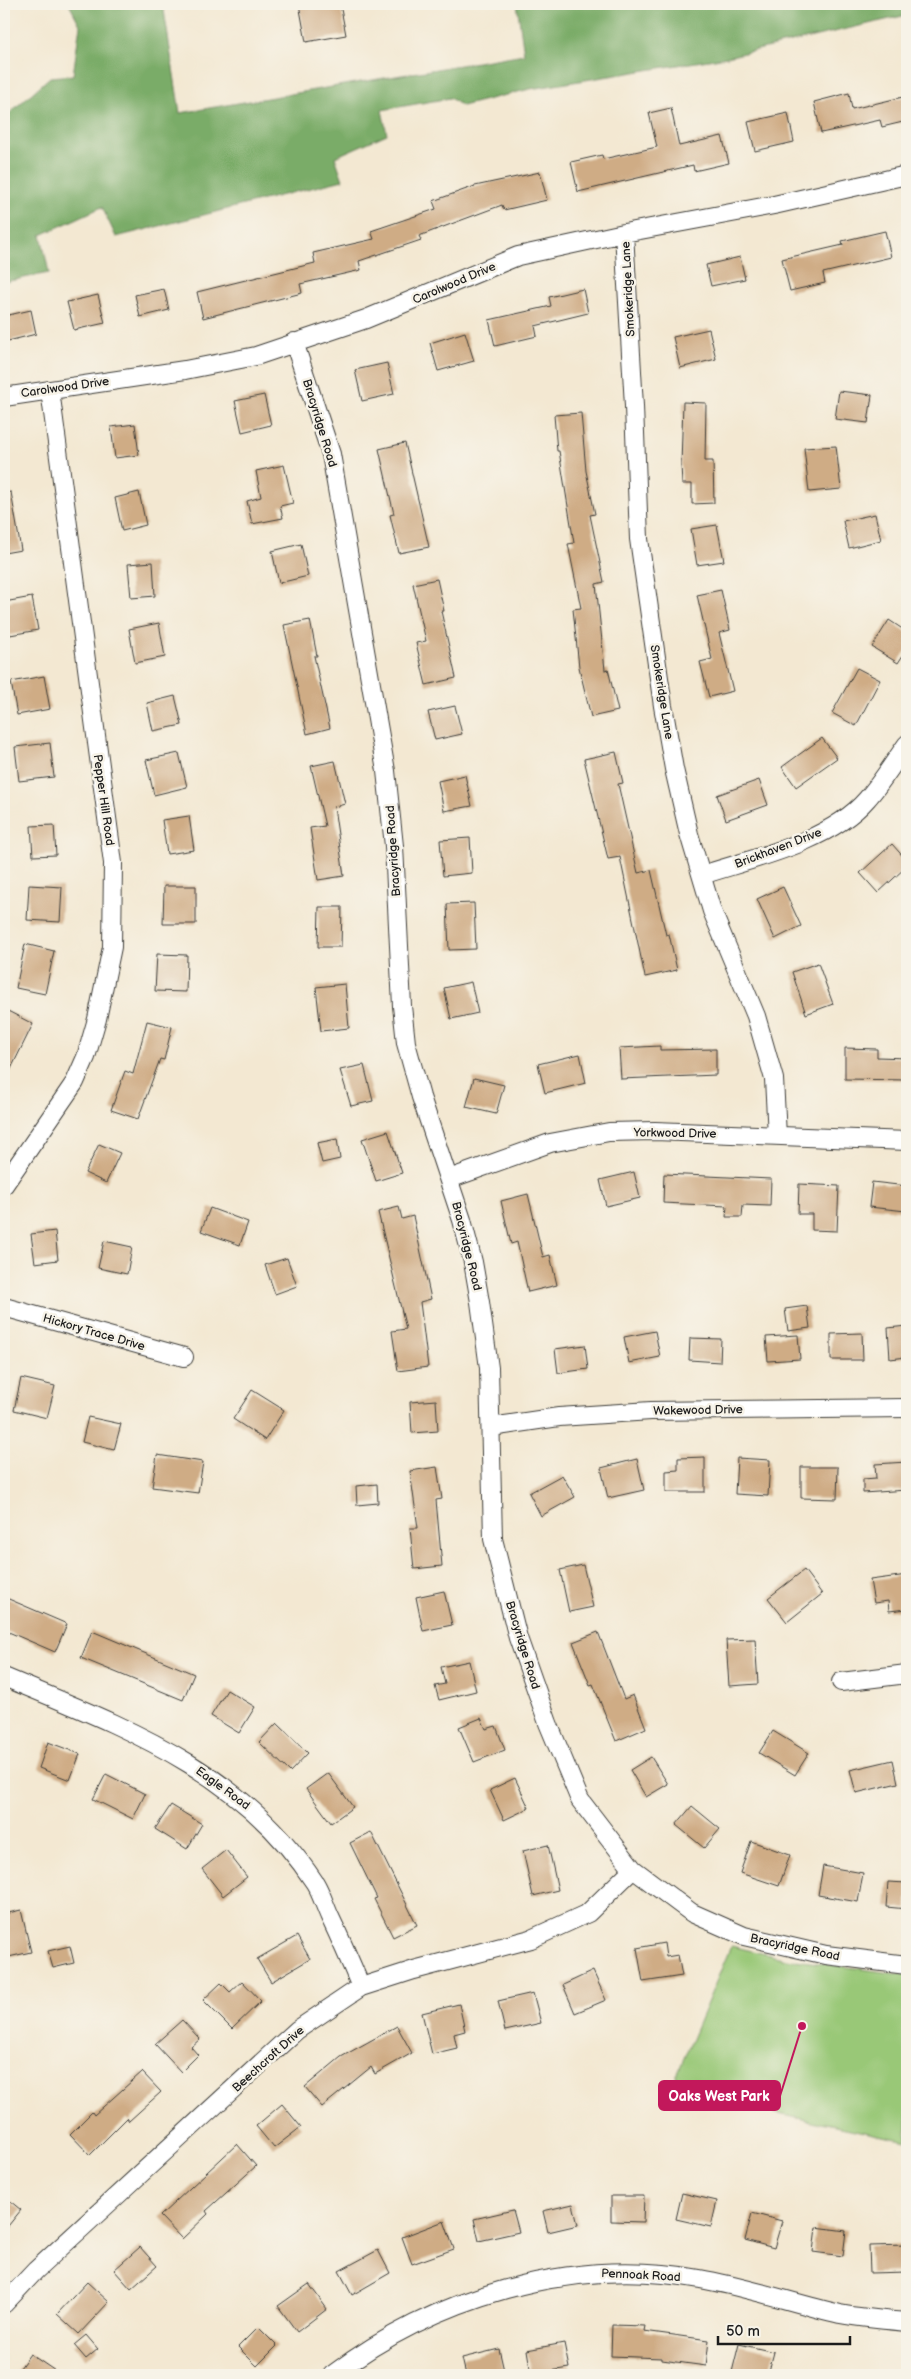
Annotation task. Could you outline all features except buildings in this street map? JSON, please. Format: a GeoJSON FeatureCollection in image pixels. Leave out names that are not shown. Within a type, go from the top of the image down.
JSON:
{"type":"FeatureCollection","features":[{"type":"Feature","properties":{"kind":"street","name":"Carolwood Drive"},"geometry":{"type":"LineString","coordinates":[[4,397],[256,356],[366,320],[518,256],[624,232],[774,205],[907,175]]}},
{"type":"Feature","properties":{"kind":"street","name":"Smokeridge Lane"},"geometry":{"type":"LineString","coordinates":[[624,232],[639,539],[674,769],[712,911],[756,1016],[774,1079],[778,1136]]}},
{"type":"Feature","properties":{"kind":"street","name":"Bracyridge Road"},"geometry":{"type":"LineString","coordinates":[[294,342],[331,454],[386,771],[394,846],[402,1006],[406,1043],[421,1097],[449,1179],[473,1262],[479,1294],[489,1368],[493,1539],[518,1638],[548,1723],[580,1800],[633,1869],[692,1912],[744,1936],[826,1955],[907,1965]]}},
{"type":"Feature","properties":{"kind":"street","name":"Pepper Hill Road"},"geometry":{"type":"LineString","coordinates":[[4,1185],[75,1082],[86,1057],[97,1018],[112,947],[113,863],[50,390]]}},
{"type":"Feature","properties":{"kind":"street","name":"Brickhaven Drive"},"geometry":{"type":"LineString","coordinates":[[702,875],[792,845],[836,826],[866,800],[907,744]]}},
{"type":"Feature","properties":{"kind":"street","name":"Yorkwood Drive"},"geometry":{"type":"LineString","coordinates":[[449,1179],[550,1144],[609,1132],[655,1131],[907,1141]]}},
{"type":"Feature","properties":{"kind":"street","name":"Hickory Trace Drive"},"geometry":{"type":"LineString","coordinates":[[4,1307],[184,1357]]}},
{"type":"Feature","properties":{"kind":"street","name":"Wakewood Drive"},"geometry":{"type":"LineString","coordinates":[[491,1427],[559,1417],[650,1411],[907,1408]]}},
{"type":"Feature","properties":{"kind":"street"},"geometry":{"type":"LineString","coordinates":[[841,1682],[907,1674]]}},
{"type":"Feature","properties":{"kind":"street","name":"Eagle Road"},"geometry":{"type":"LineString","coordinates":[[4,1677],[120,1726],[187,1762],[240,1797],[277,1833],[315,1884],[362,1986]]}},
{"type":"Feature","properties":{"kind":"street","name":"Beechcroft Drive"},"geometry":{"type":"LineString","coordinates":[[4,2304],[36,2270],[298,2030],[362,1986],[531,1939],[588,1913],[633,1869]]}},
{"type":"Feature","properties":{"kind":"street","name":"Pennoak Road"},"geometry":{"type":"LineString","coordinates":[[332,2375],[404,2328],[467,2300],[532,2284],[596,2273],[699,2278],[841,2314],[907,2322]]}},
{"type":"Feature","properties":{"kind":"green space"},"geometry":{"type":"Polygon","coordinates":[[[69,4],[163,4],[180,113],[524,54],[517,4],[907,4],[907,15],[727,57],[530,89],[462,106],[450,98],[382,110],[387,134],[335,157],[343,180],[116,237],[102,207],[41,235],[49,273],[4,282],[4,118],[50,77],[73,75],[80,25],[69,4]]]}},
{"type":"Feature","properties":{"kind":"green space"},"geometry":{"type":"Polygon","coordinates":[[[731,1946],[787,1959],[907,1975],[907,2141],[678,2093],[676,2077],[731,1946]]]}},
{"type":"Feature","properties":{"kind":"place","name":"Oaks West Park"},"geometry":{"type":"Point","coordinates":[802,2026]}}]}
